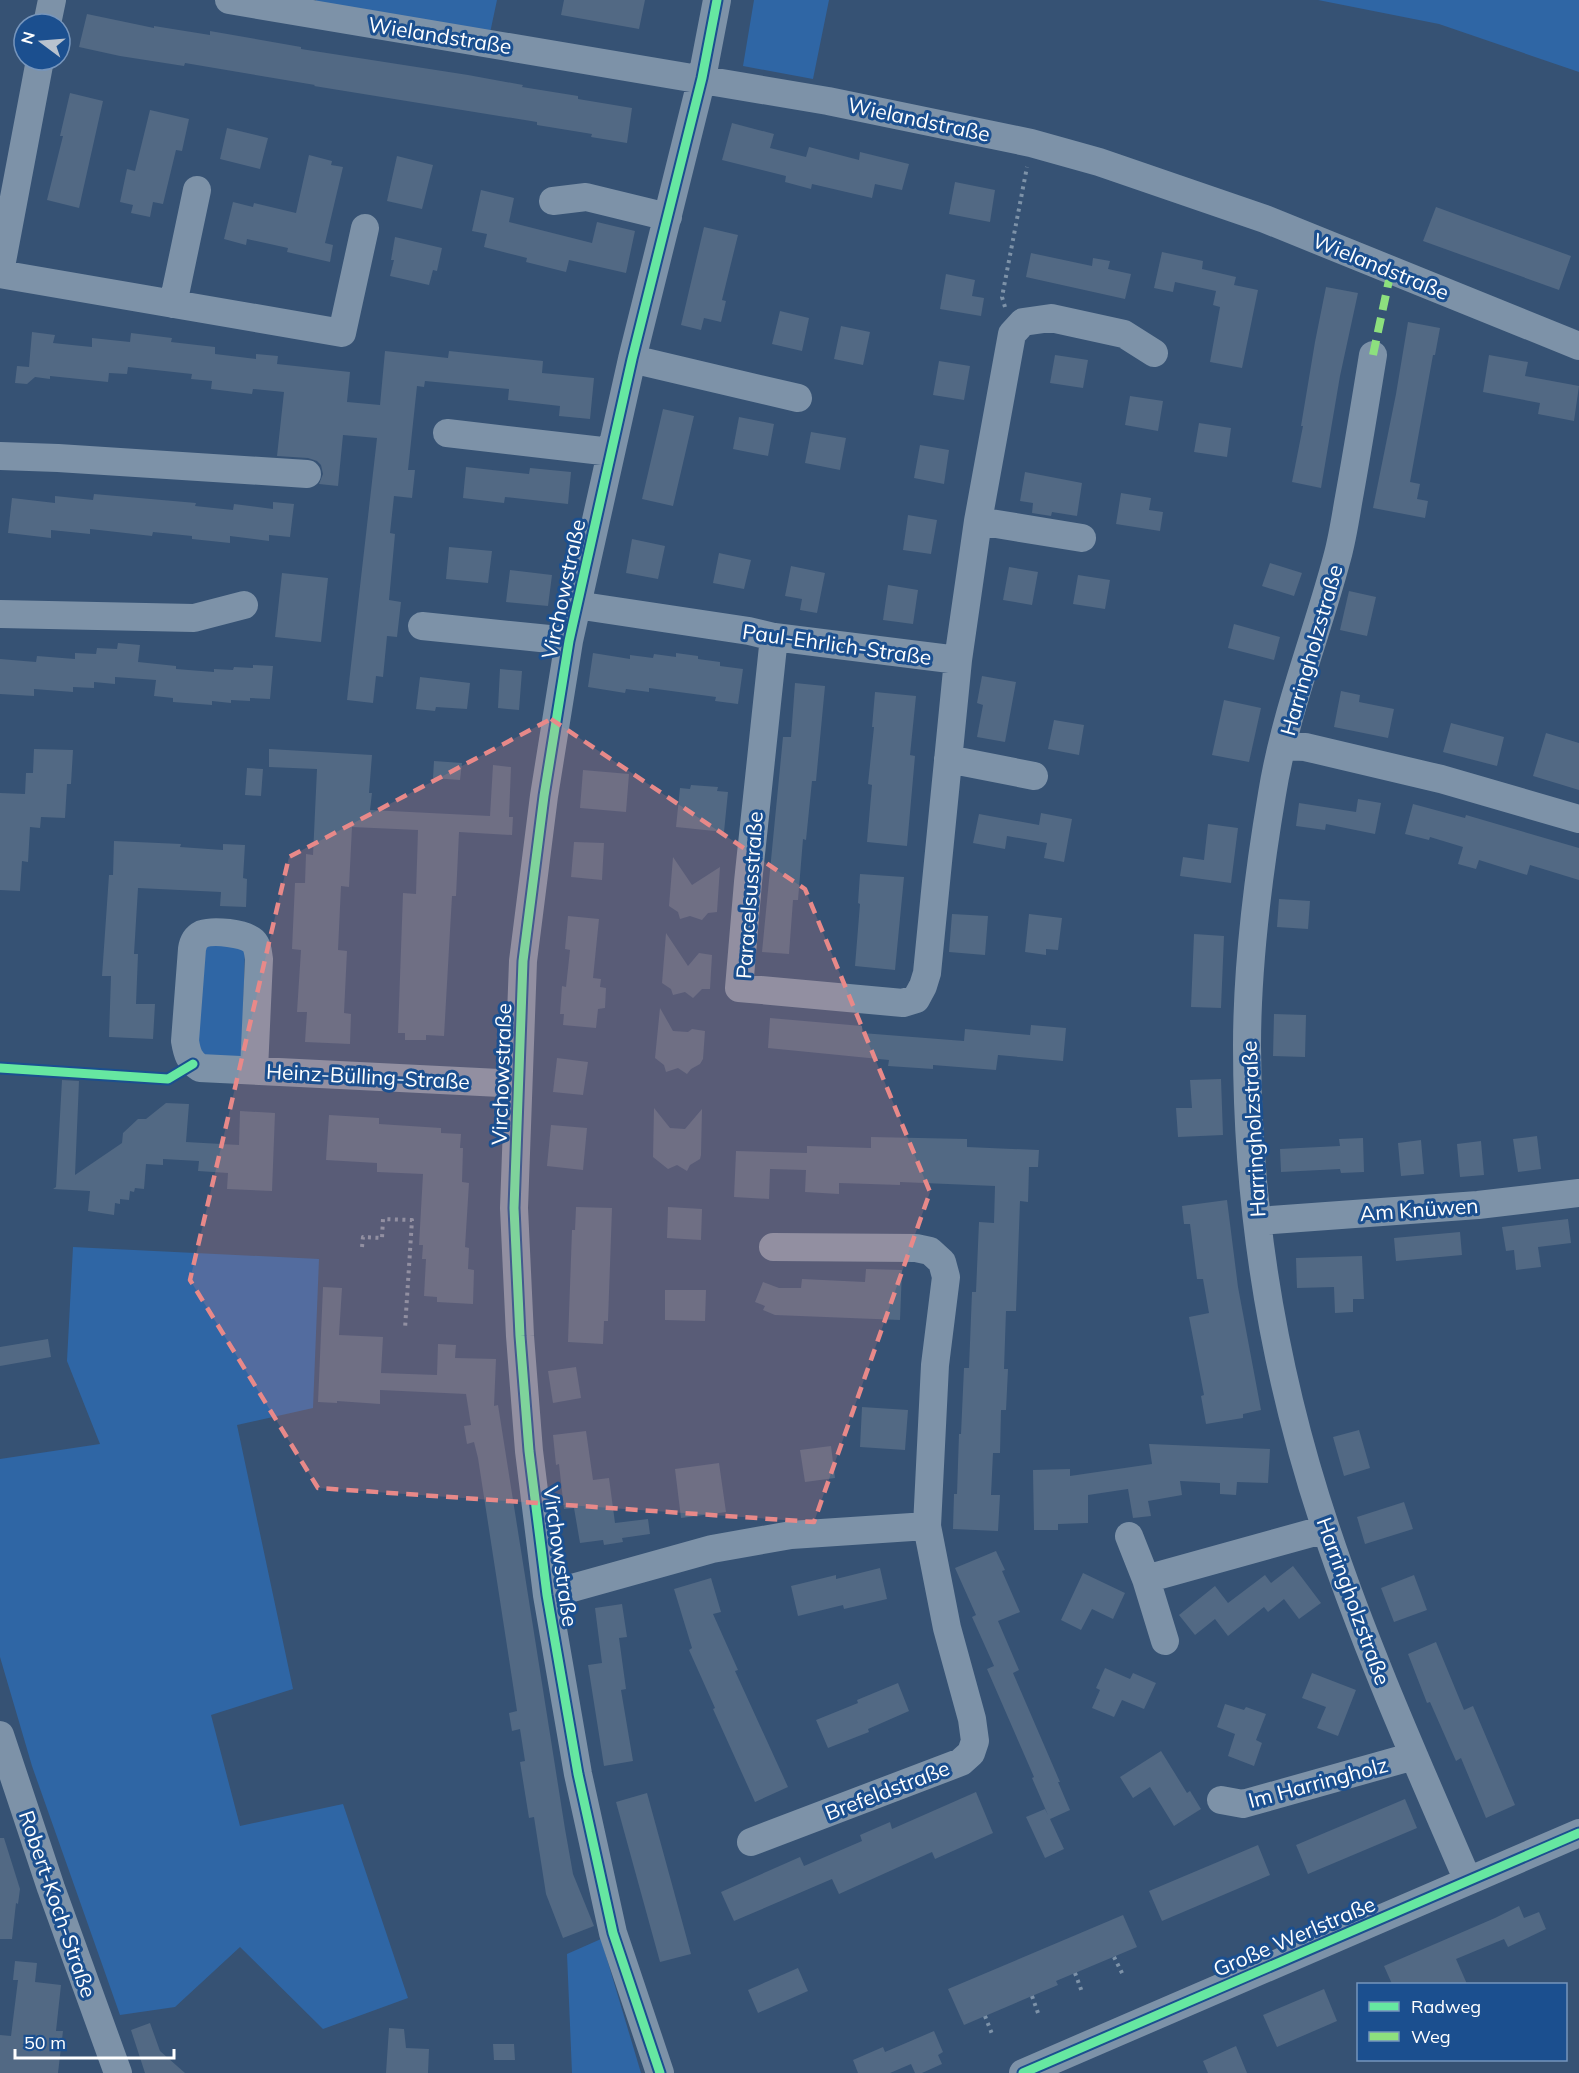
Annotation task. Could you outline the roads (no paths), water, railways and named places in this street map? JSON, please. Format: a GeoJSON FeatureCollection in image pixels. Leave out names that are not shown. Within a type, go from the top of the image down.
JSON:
{"type":"FeatureCollection","features":[{"type":"Feature","properties":{"kind":"street","name":"Wielandstraße"},"geometry":{"type":"LineString","coordinates":[[229,0],[828,100],[1031,143],[1099,162],[1265,219],[1579,346]]}},
{"type":"Feature","properties":{"kind":"street","name":"Virchowstraße"},"geometry":{"type":"LineString","coordinates":[[660,2073],[613,1933],[578,1774],[547,1595],[529,1451],[520,1336],[514,1208],[523,961],[544,796],[569,641],[611,452],[702,78],[717,0]]}},
{"type":"Feature","properties":{"kind":"street"},"geometry":{"type":"LineString","coordinates":[[38,72],[0,273],[342,333],[365,228]]}},
{"type":"Feature","properties":{"kind":"street"},"geometry":{"type":"LineString","coordinates":[[173,304],[198,190]]}},
{"type":"Feature","properties":{"kind":"street"},"geometry":{"type":"LineString","coordinates":[[553,201],[586,197],[668,217]]}},
{"type":"Feature","properties":{"kind":"street","name":"Paul-Ehrlich-Straße"},"geometry":{"type":"LineString","coordinates":[[576,605],[749,631],[774,637],[958,660],[978,521],[1012,334],[1023,322],[1051,318],[1124,334],[1154,353]]}},
{"type":"Feature","properties":{"kind":"street","name":"Harringholzstraße"},"geometry":{"type":"LineString","coordinates":[[1372,355],[1338,555],[1293,700],[1272,790],[1249,972],[1247,1043],[1249,1132],[1266,1288],[1301,1447],[1326,1529],[1370,1648],[1468,1881]]}},
{"type":"Feature","properties":{"kind":"street"},"geometry":{"type":"LineString","coordinates":[[633,359],[798,398]]}},
{"type":"Feature","properties":{"kind":"street"},"geometry":{"type":"LineString","coordinates":[[447,433],[611,452]]}},
{"type":"Feature","properties":{"kind":"street"},"geometry":{"type":"LineString","coordinates":[[0,456],[307,474]]}},
{"type":"Feature","properties":{"kind":"street"},"geometry":{"type":"LineString","coordinates":[[978,521],[1082,538]]}},
{"type":"Feature","properties":{"kind":"street"},"geometry":{"type":"LineString","coordinates":[[0,614],[194,618],[244,605]]}},
{"type":"Feature","properties":{"kind":"street","name":"Virchowstraße"},"geometry":{"type":"LineString","coordinates":[[423,626],[569,641]]}},
{"type":"Feature","properties":{"kind":"street","name":"Paracelsusstraße"},"geometry":{"type":"LineString","coordinates":[[774,637],[739,988],[903,1003],[916,999],[927,973],[958,660]]}},
{"type":"Feature","properties":{"kind":"street"},"geometry":{"type":"LineString","coordinates":[[1283,746],[1305,747],[1441,779],[1579,819]]}},
{"type":"Feature","properties":{"kind":"street"},"geometry":{"type":"LineString","coordinates":[[948,759],[1034,776]]}},
{"type":"Feature","properties":{"kind":"street","name":"Heinz-Bülling-Straße"},"geometry":{"type":"LineString","coordinates":[[254,1070],[259,959],[257,946],[253,940],[240,935],[217,933],[201,935],[194,942],[191,955],[184,1041],[187,1054],[193,1064],[200,1068],[518,1084]]}},
{"type":"Feature","properties":{"kind":"street","name":"Am Knüwen"},"geometry":{"type":"LineString","coordinates":[[1258,1221],[1478,1205],[1579,1193]]}},
{"type":"Feature","properties":{"kind":"street","name":"Brefeldstraße"},"geometry":{"type":"LineString","coordinates":[[751,1842],[961,1762],[971,1753],[975,1741],[972,1719],[947,1628],[927,1526],[935,1365],[946,1277],[942,1263],[930,1251],[916,1248],[773,1247]]}},
{"type":"Feature","properties":{"kind":"street"},"geometry":{"type":"LineString","coordinates":[[547,1595],[712,1549],[791,1535],[927,1526]]}},
{"type":"Feature","properties":{"kind":"street"},"geometry":{"type":"LineString","coordinates":[[1146,1579],[1326,1529]]}},
{"type":"Feature","properties":{"kind":"street"},"geometry":{"type":"LineString","coordinates":[[1129,1536],[1146,1579],[1165,1641]]}},
{"type":"Feature","properties":{"kind":"street","name":"Robert-Koch-Straße"},"geometry":{"type":"LineString","coordinates":[[0,1735],[51,1888],[118,2073]]}},
{"type":"Feature","properties":{"kind":"street","name":"Im Harringholz"},"geometry":{"type":"LineString","coordinates":[[1221,1800],[1243,1804],[1414,1756]]}},
{"type":"Feature","properties":{"kind":"street","name":"Große Werlstraße"},"geometry":{"type":"LineString","coordinates":[[1023,2073],[1579,1833]]}}]}
